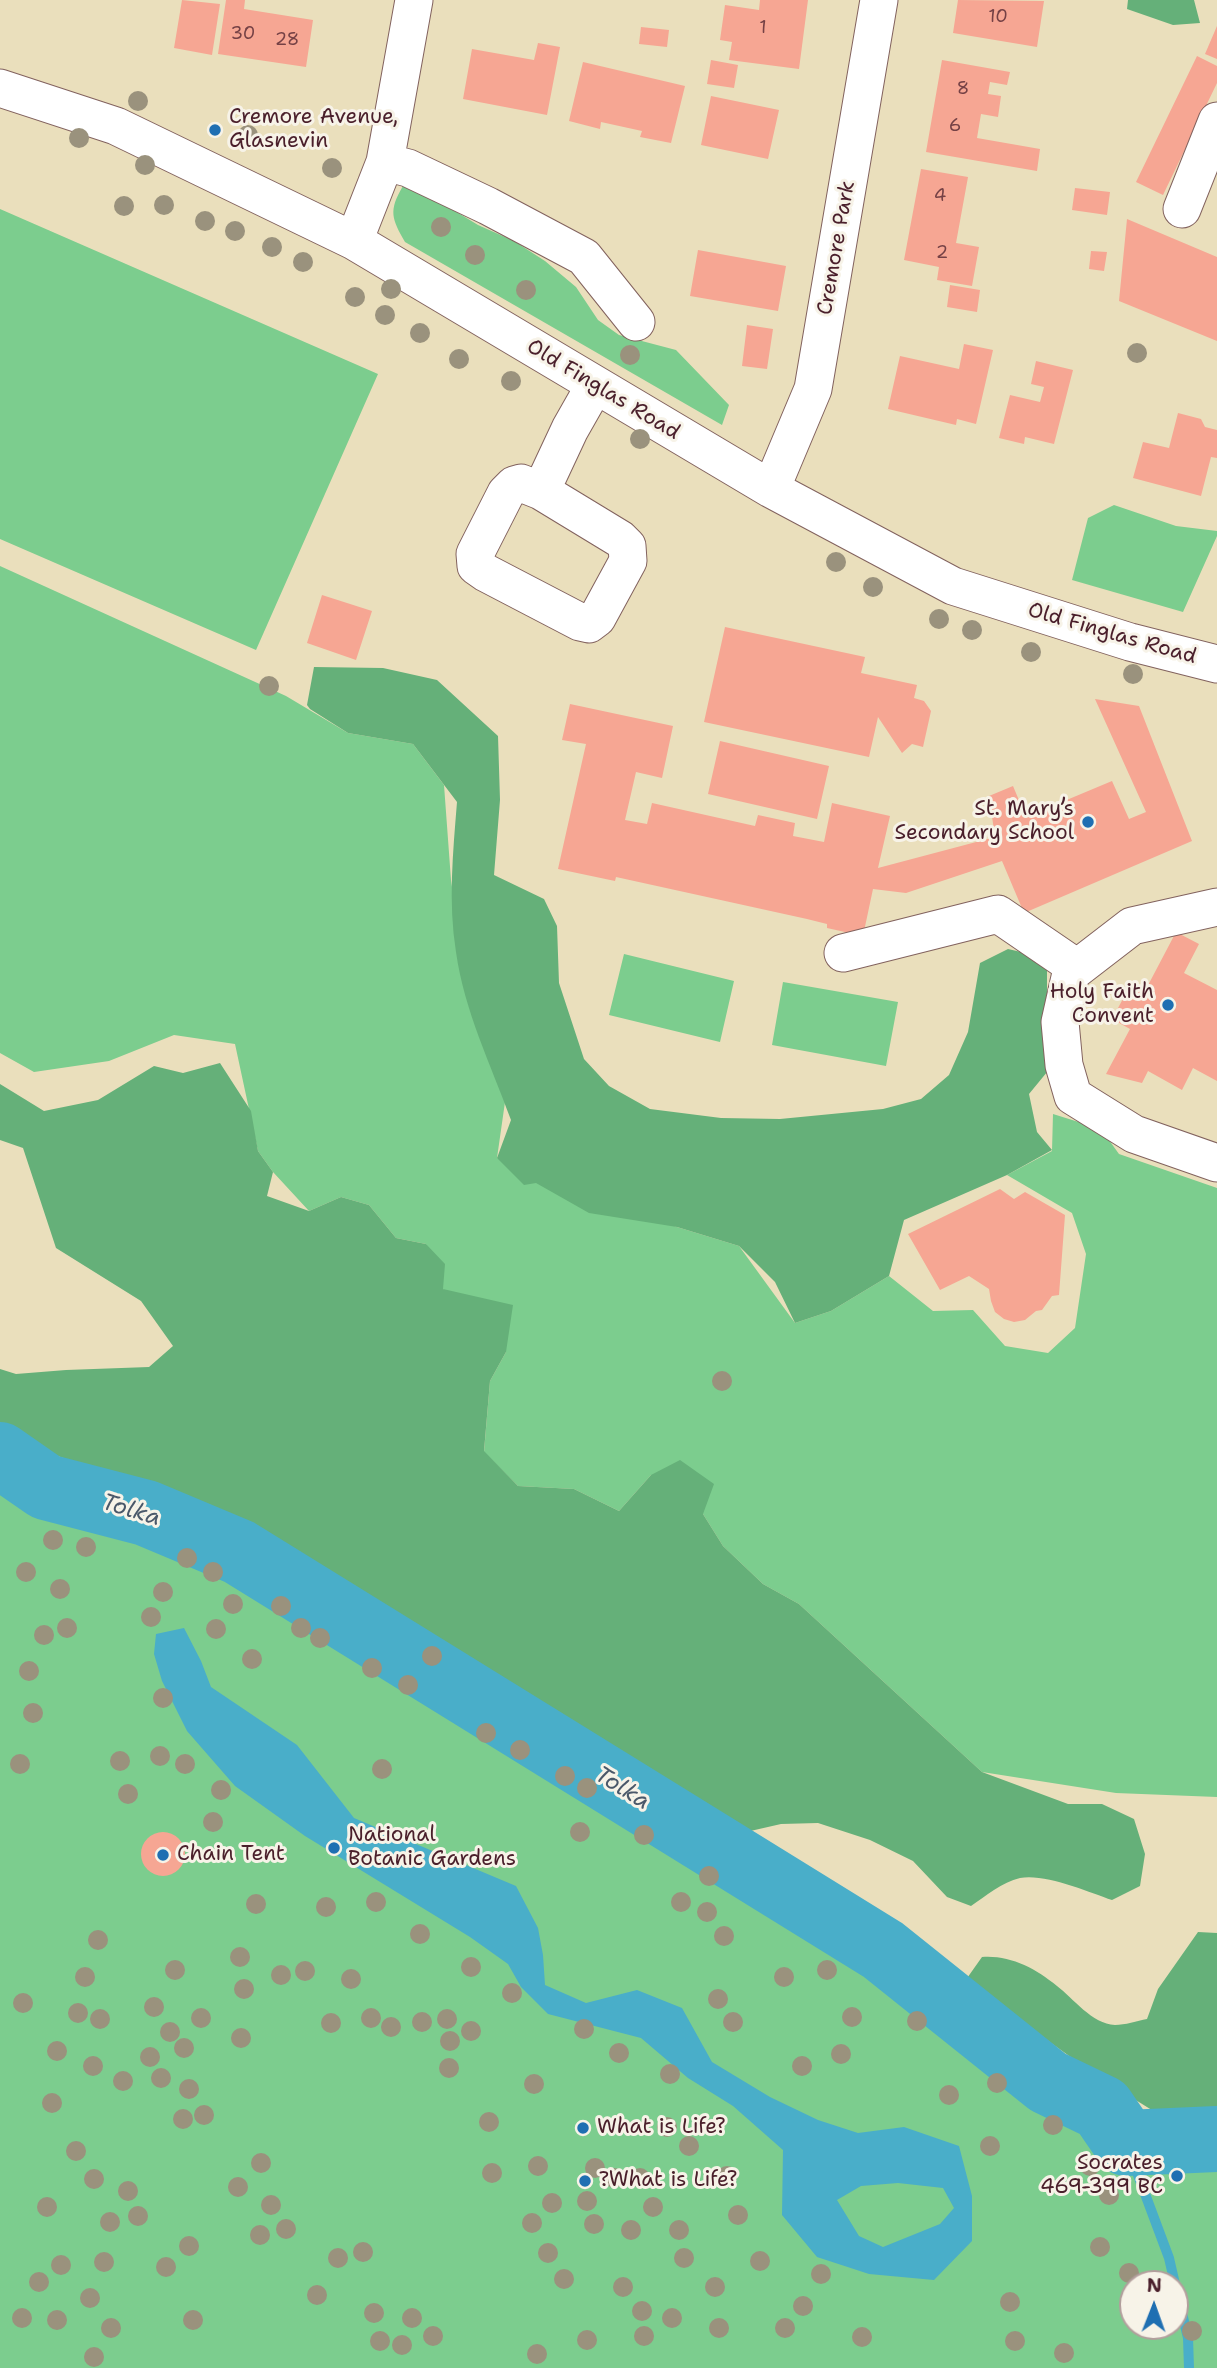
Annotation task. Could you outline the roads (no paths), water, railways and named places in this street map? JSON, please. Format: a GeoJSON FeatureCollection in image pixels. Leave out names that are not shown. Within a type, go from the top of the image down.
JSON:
{"type":"FeatureCollection","features":[{"type":"Feature","properties":{"kind":"street"},"geometry":{"type":"LineString","coordinates":[[354,241],[385,162],[414,0]]}},
{"type":"Feature","properties":{"kind":"street","name":"Cremore Park"},"geometry":{"type":"LineString","coordinates":[[771,489],[813,389],[879,0]]}},
{"type":"Feature","properties":{"kind":"street","name":"Old Finglas Road"},"geometry":{"type":"LineString","coordinates":[[0,88],[116,126],[354,241],[771,489],[953,586],[1130,642],[1217,664]]}},
{"type":"Feature","properties":{"kind":"street"},"geometry":{"type":"LineString","coordinates":[[1182,209],[1217,121]]}},
{"type":"Feature","properties":{"kind":"street"},"geometry":{"type":"LineString","coordinates":[[385,162],[431,178],[584,257],[636,322]]}},
{"type":"Feature","properties":{"kind":"street"},"geometry":{"type":"LineString","coordinates":[[541,491],[570,429],[595,385]]}},
{"type":"Feature","properties":{"kind":"street"},"geometry":{"type":"LineString","coordinates":[[1217,907],[1132,926],[1071,973],[1060,1022],[1064,1065],[1073,1096],[1134,1133],[1217,1163]]}},
{"type":"Feature","properties":{"kind":"street"},"geometry":{"type":"LineString","coordinates":[[843,953],[998,914],[1077,968]]}},
{"type":"Feature","properties":{"kind":"water"},"geometry":{"type":"Polygon","coordinates":[[[184,1628],[211,1687],[297,1745],[354,1818],[516,1886],[538,1928],[545,1985],[586,2003],[637,1990],[682,2008],[712,2062],[770,2097],[818,2120],[858,2133],[904,2127],[959,2146],[972,2196],[972,2241],[934,2280],[869,2274],[817,2257],[782,2215],[783,2150],[733,2106],[688,2078],[641,2038],[548,2014],[521,1987],[508,1964],[470,1937],[305,1836],[235,1786],[187,1731],[162,1681],[154,1654],[156,1634],[184,1628]],[[898,2183],[861,2186],[837,2200],[859,2236],[883,2247],[940,2224],[954,2208],[943,2188],[898,2183]]]}},
{"type":"Feature","properties":{"kind":"waterway","name":"Tolka"},"geometry":{"type":"LineString","coordinates":[[0,1455],[46,1487],[146,1513],[239,1552],[883,1950],[1048,2082],[1102,2108],[1126,2143],[1217,2139]]}},
{"type":"Feature","properties":{"kind":"waterway"},"geometry":{"type":"LineString","coordinates":[[1126,2143],[1172,2270]]}},
{"type":"Feature","properties":{"kind":"waterway"},"geometry":{"type":"LineString","coordinates":[[1188,2340],[1189,2368]]}},
{"type":"Feature","properties":{"kind":"place","name":"Cremore Avenue, Glasnevin"},"geometry":{"type":"Point","coordinates":[215,130]}},
{"type":"Feature","properties":{"kind":"place","name":"St. Mary’s Secondary School"},"geometry":{"type":"Point","coordinates":[1088,822]}},
{"type":"Feature","properties":{"kind":"place","name":"Holy Faith Convent"},"geometry":{"type":"Point","coordinates":[1168,1005]}},
{"type":"Feature","properties":{"kind":"place","name":"National Botanic Gardens"},"geometry":{"type":"Point","coordinates":[334,1848]}},
{"type":"Feature","properties":{"kind":"place","name":"Chain Tent"},"geometry":{"type":"Point","coordinates":[163,1855]}},
{"type":"Feature","properties":{"kind":"place","name":"What is Life?"},"geometry":{"type":"Point","coordinates":[583,2128]}},
{"type":"Feature","properties":{"kind":"place","name":"Socrates 469-399 BC"},"geometry":{"type":"Point","coordinates":[1177,2176]}},
{"type":"Feature","properties":{"kind":"place","name":"?What is Life?"},"geometry":{"type":"Point","coordinates":[585,2181]}}]}
